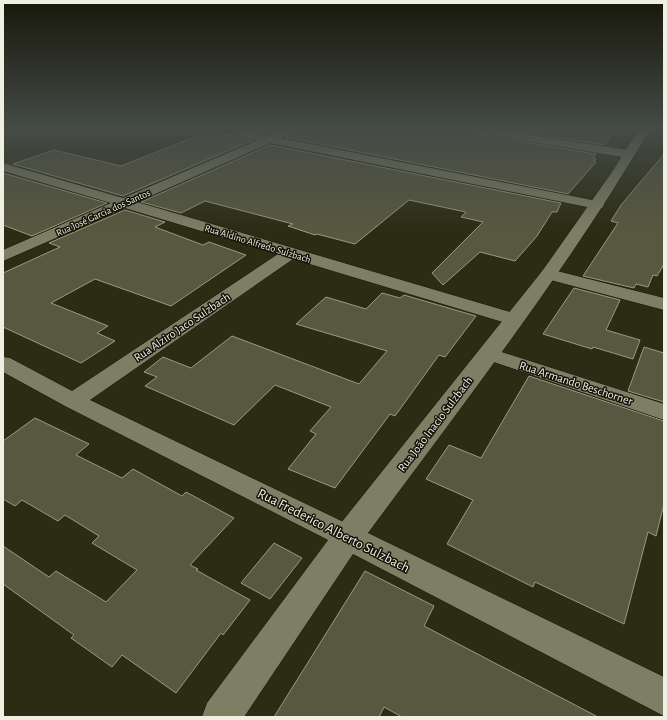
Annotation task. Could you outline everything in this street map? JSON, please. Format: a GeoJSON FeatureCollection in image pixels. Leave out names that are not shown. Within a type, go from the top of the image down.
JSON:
{"type":"FeatureCollection","features":[{"type":"Feature","properties":{"kind":"street","name":"Rua José Garcia dos Santos"},"geometry":{"type":"LineString","coordinates":[[3,256],[216,163]]}},
{"type":"Feature","properties":{"kind":"street"},"geometry":{"type":"LineString","coordinates":[[382,163],[597,205]]}},
{"type":"Feature","properties":{"kind":"street","name":"Rua João Inacio Sulzbach"},"geometry":{"type":"LineString","coordinates":[[221,717],[348,537],[513,319],[549,274],[597,205],[623,163]]}},
{"type":"Feature","properties":{"kind":"street","name":"Rua Aldino Alfredo Sulzbach"},"geometry":{"type":"LineString","coordinates":[[3,167],[513,319]]}},
{"type":"Feature","properties":{"kind":"street","name":"Rua Alziro Jaco Sulzbach"},"geometry":{"type":"LineString","coordinates":[[73,401],[290,253]]}},
{"type":"Feature","properties":{"kind":"street"},"geometry":{"type":"LineString","coordinates":[[549,274],[664,304]]}},
{"type":"Feature","properties":{"kind":"street","name":"Rua Armando Beschorner"},"geometry":{"type":"LineString","coordinates":[[488,354],[664,412]]}},
{"type":"Feature","properties":{"kind":"street","name":"Rua Frederico Alberto Sulzbach"},"geometry":{"type":"LineString","coordinates":[[3,363],[73,401],[348,537],[664,697]]}},
{"type":"Feature","properties":{"kind":"building"},"geometry":{"type":"Polygon","coordinates":[[[17,163],[107,163],[121,166],[130,163],[201,163],[123,196],[13,164],[17,163]]]}},
{"type":"Feature","properties":{"kind":"building"},"geometry":{"type":"Polygon","coordinates":[[[230,163],[358,163],[561,203],[557,212],[552,212],[537,236],[515,261],[480,252],[443,285],[432,273],[483,222],[461,217],[466,212],[409,200],[355,244],[317,234],[315,235],[288,226],[293,224],[205,201],[181,213],[141,202],[230,163]]]}},
{"type":"Feature","properties":{"kind":"building"},"geometry":{"type":"Polygon","coordinates":[[[412,163],[595,163],[568,194],[412,163]]]}},
{"type":"Feature","properties":{"kind":"building"},"geometry":{"type":"Polygon","coordinates":[[[657,163],[664,163],[664,264],[657,276],[653,275],[648,287],[636,284],[634,288],[583,276],[618,223],[611,221],[621,205],[657,163]]]}},
{"type":"Feature","properties":{"kind":"building"},"geometry":{"type":"Polygon","coordinates":[[[3,173],[107,203],[32,236],[3,225],[3,173]]]}},
{"type":"Feature","properties":{"kind":"building"},"geometry":{"type":"Polygon","coordinates":[[[125,210],[165,222],[155,227],[203,245],[209,242],[246,255],[171,306],[95,279],[51,303],[108,326],[97,333],[115,341],[81,363],[3,327],[3,273],[60,247],[49,243],[125,210]]]}},
{"type":"Feature","properties":{"kind":"building"},"geometry":{"type":"Polygon","coordinates":[[[574,288],[620,300],[606,330],[640,340],[633,359],[593,347],[592,349],[543,334],[574,288]]]}},
{"type":"Feature","properties":{"kind":"building"},"geometry":{"type":"Polygon","coordinates":[[[382,293],[400,298],[404,295],[476,316],[445,357],[439,355],[395,416],[390,414],[335,488],[288,469],[316,434],[310,431],[331,407],[275,385],[234,425],[145,386],[157,377],[144,372],[163,357],[191,368],[232,336],[359,384],[387,351],[296,324],[326,297],[366,309],[382,293]]]}},
{"type":"Feature","properties":{"kind":"building"},"geometry":{"type":"Polygon","coordinates":[[[644,347],[664,353],[664,402],[628,391],[644,347]]]}},
{"type":"Feature","properties":{"kind":"building"},"geometry":{"type":"Polygon","coordinates":[[[529,376],[664,421],[664,504],[656,536],[648,532],[624,624],[535,582],[533,587],[447,544],[473,500],[426,479],[449,445],[481,458],[529,376]]]}},
{"type":"Feature","properties":{"kind":"building"},"geometry":{"type":"Polygon","coordinates":[[[35,418],[89,444],[76,455],[122,478],[133,469],[182,496],[186,492],[234,518],[190,565],[198,569],[196,570],[250,600],[223,635],[221,633],[176,693],[122,655],[112,667],[71,638],[74,635],[3,584],[3,546],[49,577],[56,571],[106,602],[137,570],[92,543],[99,536],[65,515],[58,521],[22,500],[15,506],[3,499],[3,441],[35,418]]]}},
{"type":"Feature","properties":{"kind":"building"},"geometry":{"type":"Polygon","coordinates":[[[274,543],[302,558],[270,599],[241,583],[274,543]]]}},
{"type":"Feature","properties":{"kind":"building"},"geometry":{"type":"Polygon","coordinates":[[[365,571],[434,606],[424,626],[598,717],[402,717],[384,707],[379,717],[274,717],[365,571]]]}}]}
